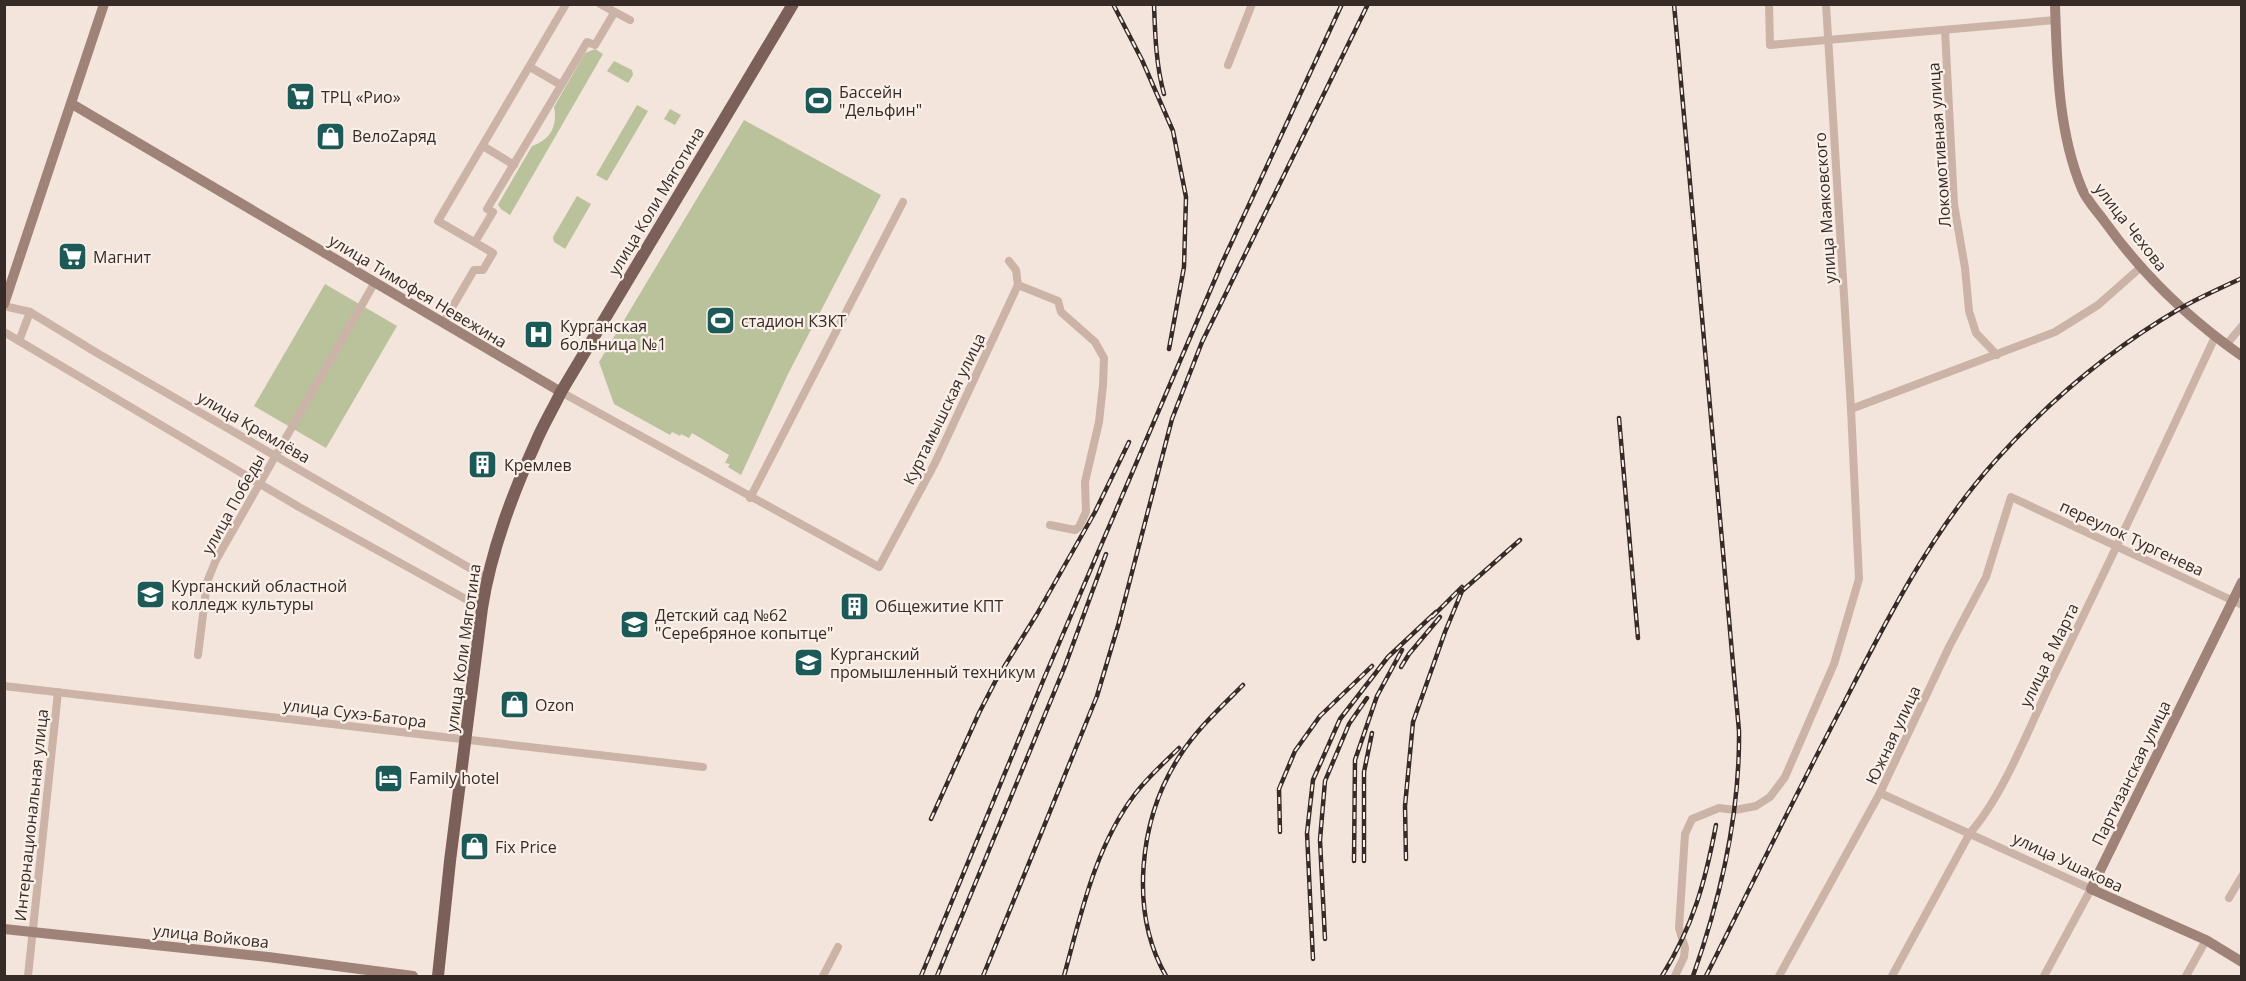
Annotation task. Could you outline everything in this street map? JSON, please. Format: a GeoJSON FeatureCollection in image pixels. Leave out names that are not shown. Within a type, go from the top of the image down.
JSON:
{"type":"FeatureCollection","features":[{"type":"Feature","properties":{"kind":"main road","name":"улица Коли Мяготина"},"geometry":{"type":"LineString","coordinates":[[438,976],[482,608],[487,578],[507,513],[536,441],[561,392],[793,4]]}},
{"type":"Feature","properties":{"kind":"street"},"geometry":{"type":"LineString","coordinates":[[4,305],[104,4]]}},
{"type":"Feature","properties":{"kind":"street"},"geometry":{"type":"LineString","coordinates":[[443,323],[474,270],[483,270],[494,253],[438,221],[566,4]]}},
{"type":"Feature","properties":{"kind":"street"},"geometry":{"type":"LineString","coordinates":[[600,4],[630,20]]}},
{"type":"Feature","properties":{"kind":"street"},"geometry":{"type":"LineString","coordinates":[[1228,65],[1252,4]]}},
{"type":"Feature","properties":{"kind":"street"},"geometry":{"type":"LineString","coordinates":[[1769,4],[1770,45],[2056,21]]}},
{"type":"Feature","properties":{"kind":"street","name":"улица Маяковского"},"geometry":{"type":"LineString","coordinates":[[1675,976],[1684,957],[1685,948],[1679,928],[1685,834],[1692,819],[1719,808],[1735,810],[1756,806],[1770,797],[1785,777],[1834,664],[1859,579],[1826,4]]}},
{"type":"Feature","properties":{"kind":"street","name":"улица Чехова"},"geometry":{"type":"LineString","coordinates":[[2055,4],[2063,122],[2082,190],[2141,267],[2181,308],[2215,338],[2241,356]]}},
{"type":"Feature","properties":{"kind":"street"},"geometry":{"type":"LineString","coordinates":[[475,242],[493,212],[487,209],[587,42],[595,45],[614,13]]}},
{"type":"Feature","properties":{"kind":"street","name":"Локомотивная улица"},"geometry":{"type":"LineString","coordinates":[[1945,30],[1954,204],[1965,268],[1969,311],[1976,333],[1997,355]]}},
{"type":"Feature","properties":{"kind":"street"},"geometry":{"type":"LineString","coordinates":[[530,67],[561,85]]}},
{"type":"Feature","properties":{"kind":"street","name":"улица Тимофея Невежина"},"geometry":{"type":"LineString","coordinates":[[72,104],[561,392],[879,567]]}},
{"type":"Feature","properties":{"kind":"street"},"geometry":{"type":"LineString","coordinates":[[483,146],[514,165]]}},
{"type":"Feature","properties":{"kind":"street"},"geometry":{"type":"LineString","coordinates":[[750,498],[903,202]]}},
{"type":"Feature","properties":{"kind":"street"},"geometry":{"type":"LineString","coordinates":[[1009,261],[1016,270],[1018,285],[1058,301],[1061,312],[1095,342],[1104,358],[1099,423],[1085,482],[1086,512],[1079,527],[1075,530],[1050,525]]}},
{"type":"Feature","properties":{"kind":"street"},"geometry":{"type":"LineString","coordinates":[[1851,409],[2055,332],[2098,305],[2141,267]]}},
{"type":"Feature","properties":{"kind":"street","name":"улица Победы"},"geometry":{"type":"LineString","coordinates":[[198,655],[207,582],[216,560],[375,282]]}},
{"type":"Feature","properties":{"kind":"street","name":"Куртамышская улица"},"geometry":{"type":"LineString","coordinates":[[879,567],[935,463],[1018,285]]}},
{"type":"Feature","properties":{"kind":"street","name":"улица Кремлёва"},"geometry":{"type":"LineString","coordinates":[[4,305],[30,312],[487,578]]}},
{"type":"Feature","properties":{"kind":"street"},"geometry":{"type":"LineString","coordinates":[[19,341],[30,312]]}},
{"type":"Feature","properties":{"kind":"street"},"geometry":{"type":"LineString","coordinates":[[2226,345],[2241,326]]}},
{"type":"Feature","properties":{"kind":"street"},"geometry":{"type":"LineString","coordinates":[[4,332],[363,544],[482,608]]}},
{"type":"Feature","properties":{"kind":"street","name":"улица 8 Марта"},"geometry":{"type":"LineString","coordinates":[[1892,976],[1970,833],[1980,821],[2010,766],[2215,338]]}},
{"type":"Feature","properties":{"kind":"street","name":"переулок Тургенева"},"geometry":{"type":"LineString","coordinates":[[2011,497],[2237,602]]}},
{"type":"Feature","properties":{"kind":"street","name":"Южная улица"},"geometry":{"type":"LineString","coordinates":[[1779,976],[1881,793],[1949,646],[1986,577],[2011,497]]}},
{"type":"Feature","properties":{"kind":"street","name":"Партизанская улица"},"geometry":{"type":"LineString","coordinates":[[2044,976],[2091,890],[2237,602],[2241,582]]}},
{"type":"Feature","properties":{"kind":"street","name":"улица Сухэ-Батора"},"geometry":{"type":"LineString","coordinates":[[4,686],[703,767]]}},
{"type":"Feature","properties":{"kind":"street","name":"Интернациональная улица"},"geometry":{"type":"LineString","coordinates":[[28,976],[58,692]]}},
{"type":"Feature","properties":{"kind":"street","name":"улица Ушакова"},"geometry":{"type":"LineString","coordinates":[[1881,793],[2091,890],[2206,940],[2241,962]]}},
{"type":"Feature","properties":{"kind":"street"},"geometry":{"type":"LineString","coordinates":[[2229,898],[2241,876]]}},
{"type":"Feature","properties":{"kind":"street","name":"улица Войкова"},"geometry":{"type":"LineString","coordinates":[[4,929],[268,957],[413,976]]}},
{"type":"Feature","properties":{"kind":"street"},"geometry":{"type":"LineString","coordinates":[[2186,976],[2206,940]]}},
{"type":"Feature","properties":{"kind":"street"},"geometry":{"type":"LineString","coordinates":[[823,976],[838,947]]}},
{"type":"Feature","properties":{"kind":"green space"},"geometry":{"type":"Polygon","coordinates":[[[595,49],[603,54],[510,215],[498,205],[500,201],[532,146],[544,140],[554,126],[554,107],[585,53],[595,49]]]}},
{"type":"Feature","properties":{"kind":"green space"},"geometry":{"type":"Polygon","coordinates":[[[614,61],[632,70],[633,75],[628,83],[607,71],[614,61]]]}},
{"type":"Feature","properties":{"kind":"green space"},"geometry":{"type":"Polygon","coordinates":[[[637,105],[648,111],[607,181],[596,175],[637,105]]]}},
{"type":"Feature","properties":{"kind":"green space"},"geometry":{"type":"Polygon","coordinates":[[[670,109],[681,115],[675,125],[664,119],[670,109]]]}},
{"type":"Feature","properties":{"kind":"green space","name":"стадион КЗКТ"},"geometry":{"type":"Polygon","coordinates":[[[744,120],[881,195],[788,374],[741,475],[728,467],[730,464],[725,463],[729,455],[692,433],[689,438],[672,432],[670,435],[614,404],[599,362],[744,120]]]}},
{"type":"Feature","properties":{"kind":"green space"},"geometry":{"type":"Polygon","coordinates":[[[577,196],[591,204],[565,249],[554,242],[553,237],[577,196]]]}},
{"type":"Feature","properties":{"kind":"green space"},"geometry":{"type":"Polygon","coordinates":[[[325,284],[397,326],[326,448],[254,406],[325,284]]]}},
{"type":"Feature","properties":{"kind":"railway"},"geometry":{"type":"LineString","coordinates":[[1113,4],[1142,60],[1173,131],[1186,197],[1184,267],[1169,349]]}},
{"type":"Feature","properties":{"kind":"railway"},"geometry":{"type":"LineString","coordinates":[[1154,4],[1155,38],[1164,94]]}},
{"type":"Feature","properties":{"kind":"railway"},"geometry":{"type":"LineString","coordinates":[[921,976],[1045,676],[1222,263],[1342,4]]}},
{"type":"Feature","properties":{"kind":"railway"},"geometry":{"type":"LineString","coordinates":[[983,976],[1097,696],[1118,626],[1172,419],[1202,342],[1368,4]]}},
{"type":"Feature","properties":{"kind":"railway"},"geometry":{"type":"LineString","coordinates":[[1674,4],[1739,731],[1736,794],[1727,856],[1712,916],[1693,976]]}},
{"type":"Feature","properties":{"kind":"railway"},"geometry":{"type":"LineString","coordinates":[[1706,976],[1861,669],[1931,545],[1973,487],[2016,438],[2106,358],[2181,308],[2242,278]]}},
{"type":"Feature","properties":{"kind":"railway"},"geometry":{"type":"LineString","coordinates":[[1619,418],[1638,638]]}},
{"type":"Feature","properties":{"kind":"railway"},"geometry":{"type":"LineString","coordinates":[[931,819],[996,680],[1037,614],[1095,512],[1129,442]]}},
{"type":"Feature","properties":{"kind":"railway"},"geometry":{"type":"LineString","coordinates":[[1406,859],[1405,806],[1413,722],[1445,632],[1462,591],[1520,540]]}},
{"type":"Feature","properties":{"kind":"railway"},"geometry":{"type":"LineString","coordinates":[[937,976],[1065,666],[1106,554]]}},
{"type":"Feature","properties":{"kind":"railway"},"geometry":{"type":"LineString","coordinates":[[1432,617],[1462,587]]}},
{"type":"Feature","properties":{"kind":"railway"},"geometry":{"type":"LineString","coordinates":[[1313,959],[1307,833],[1313,780],[1340,719],[1388,657],[1436,612]]}},
{"type":"Feature","properties":{"kind":"railway"},"geometry":{"type":"LineString","coordinates":[[1401,667],[1440,617]]}},
{"type":"Feature","properties":{"kind":"railway"},"geometry":{"type":"LineString","coordinates":[[1354,861],[1355,760],[1377,696],[1402,650]]}},
{"type":"Feature","properties":{"kind":"railway"},"geometry":{"type":"LineString","coordinates":[[1280,832],[1279,789],[1295,751],[1320,716],[1372,666]]}},
{"type":"Feature","properties":{"kind":"railway"},"geometry":{"type":"LineString","coordinates":[[1166,976],[1154,951],[1143,895],[1144,866],[1155,808],[1165,782],[1186,747],[1243,685]]}},
{"type":"Feature","properties":{"kind":"railway"},"geometry":{"type":"LineString","coordinates":[[1325,939],[1320,840],[1325,781],[1349,724],[1367,698]]}},
{"type":"Feature","properties":{"kind":"railway"},"geometry":{"type":"LineString","coordinates":[[1364,861],[1364,772],[1372,733]]}},
{"type":"Feature","properties":{"kind":"railway"},"geometry":{"type":"LineString","coordinates":[[1064,976],[1083,905],[1109,836],[1135,794],[1179,748]]}},
{"type":"Feature","properties":{"kind":"railway"},"geometry":{"type":"LineString","coordinates":[[1662,976],[1690,922],[1707,866],[1716,825]]}},
{"type":"Feature","properties":{"kind":"place","name":"ТРЦ «Рио»"},"geometry":{"type":"Point","coordinates":[300,97]}},
{"type":"Feature","properties":{"kind":"place","name":"Бассейн \"Дельфин\""},"geometry":{"type":"Point","coordinates":[818,101]}},
{"type":"Feature","properties":{"kind":"place","name":"ВелоZаряд"},"geometry":{"type":"Point","coordinates":[331,136]}},
{"type":"Feature","properties":{"kind":"place","name":"Магнит"},"geometry":{"type":"Point","coordinates":[72,257]}},
{"type":"Feature","properties":{"kind":"place","name":"стадион КЗКТ"},"geometry":{"type":"Point","coordinates":[720,321]}},
{"type":"Feature","properties":{"kind":"place","name":"Курганская больница №1"},"geometry":{"type":"Point","coordinates":[539,335]}},
{"type":"Feature","properties":{"kind":"place","name":"Кремлев"},"geometry":{"type":"Point","coordinates":[483,465]}},
{"type":"Feature","properties":{"kind":"place","name":"Курганский областной колледж культуры"},"geometry":{"type":"Point","coordinates":[150,595]}},
{"type":"Feature","properties":{"kind":"place","name":"Общежитие КПТ"},"geometry":{"type":"Point","coordinates":[854,606]}},
{"type":"Feature","properties":{"kind":"place","name":"Детский сад №62 \"Серебряное копытце\""},"geometry":{"type":"Point","coordinates":[634,624]}},
{"type":"Feature","properties":{"kind":"place","name":"Курганский промышленный техникум"},"geometry":{"type":"Point","coordinates":[809,663]}},
{"type":"Feature","properties":{"kind":"place","name":"Ozon"},"geometry":{"type":"Point","coordinates":[514,705]}},
{"type":"Feature","properties":{"kind":"place","name":"Family hotel"},"geometry":{"type":"Point","coordinates":[388,778]}},
{"type":"Feature","properties":{"kind":"place","name":"Fix Price"},"geometry":{"type":"Point","coordinates":[474,847]}}]}
